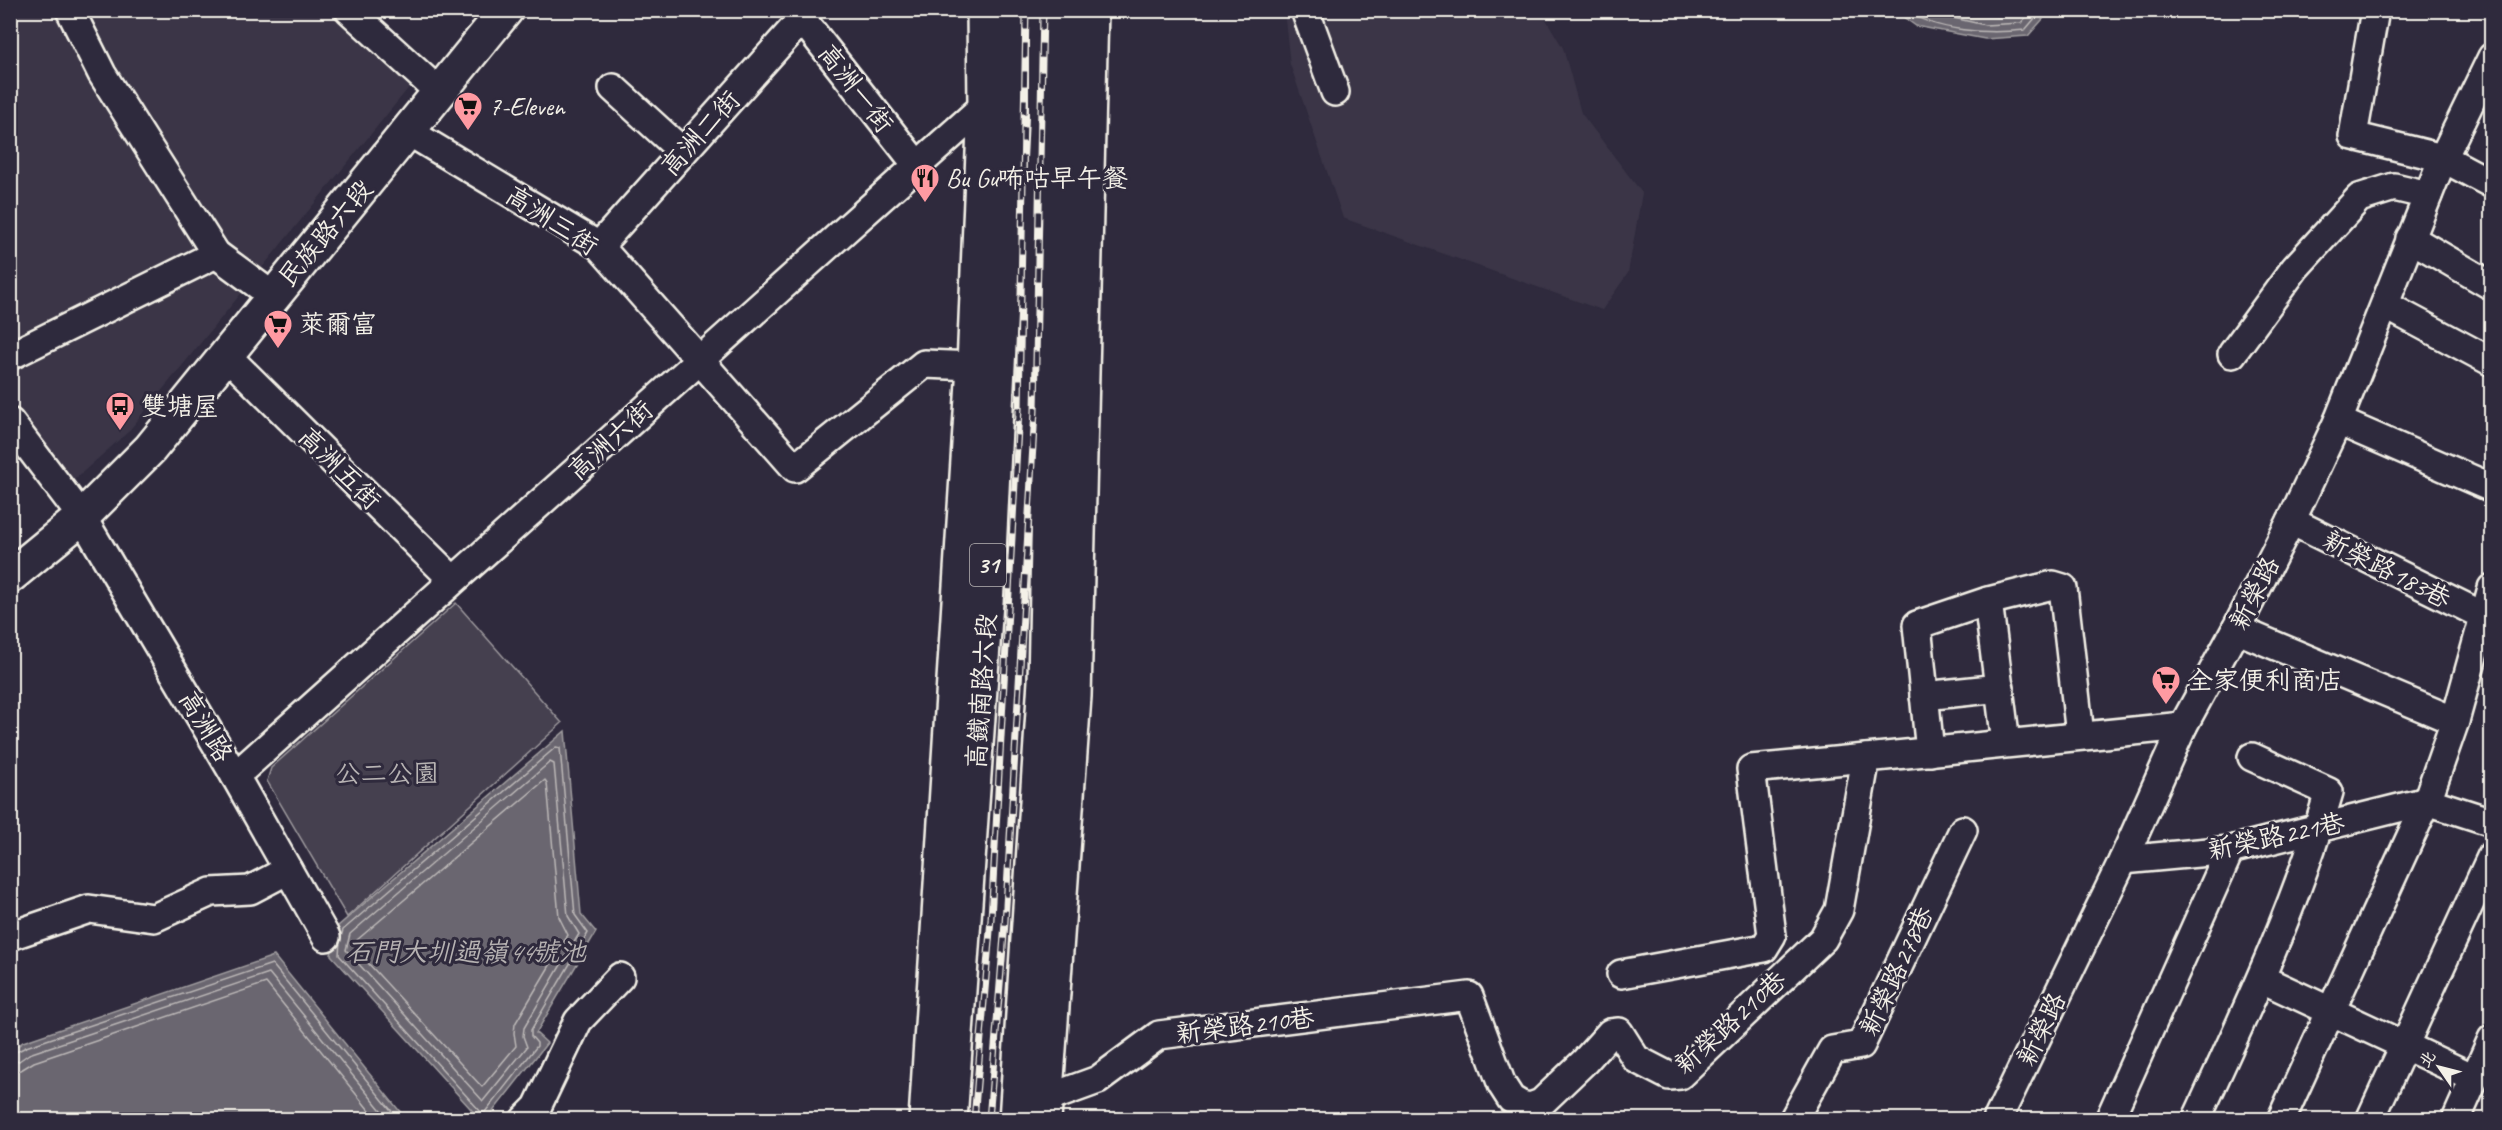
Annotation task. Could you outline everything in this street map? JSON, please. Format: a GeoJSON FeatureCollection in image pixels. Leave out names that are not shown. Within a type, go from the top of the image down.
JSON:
{"type":"FeatureCollection","features":[{"type":"Feature","properties":{"kind":"main road","name":"民族路六段"},"geometry":{"type":"LineString","coordinates":[[10,576],[82,518],[150,449],[506,10]]}},
{"type":"Feature","properties":{"kind":"main road","name":"高鐵南路六段"},"geometry":{"type":"LineString","coordinates":[[926,1119],[974,366],[985,105],[984,10]]}},
{"type":"Feature","properties":{"kind":"main road","name":"高鐵南路六段"},"geometry":{"type":"LineString","coordinates":[[950,1119],[973,816],[988,573],[1010,117],[1010,10]]}},
{"type":"Feature","properties":{"kind":"main road"},"geometry":{"type":"LineString","coordinates":[[1016,1119],[1046,681],[1060,10]]}},
{"type":"Feature","properties":{"kind":"main road"},"geometry":{"type":"LineString","coordinates":[[1045,1108],[1074,696],[1091,10]]}},
{"type":"Feature","properties":{"kind":"main road"},"geometry":{"type":"LineString","coordinates":[[1046,681],[1069,780]]}},
{"type":"Feature","properties":{"kind":"main road"},"geometry":{"type":"LineString","coordinates":[[954,692],[973,816]]}},
{"type":"Feature","properties":{"kind":"street"},"geometry":{"type":"LineString","coordinates":[[70,10],[102,74],[216,254],[273,296]]}},
{"type":"Feature","properties":{"kind":"street"},"geometry":{"type":"LineString","coordinates":[[349,10],[439,92]]}},
{"type":"Feature","properties":{"kind":"street"},"geometry":{"type":"LineString","coordinates":[[1305,10],[1335,92]]}},
{"type":"Feature","properties":{"kind":"street"},"geometry":{"type":"LineString","coordinates":[[2375,10],[2353,136],[2443,158],[2492,184]]}},
{"type":"Feature","properties":{"kind":"street","name":"高洲二街"},"geometry":{"type":"LineString","coordinates":[[599,246],[683,152],[798,15]]}},
{"type":"Feature","properties":{"kind":"street","name":"高洲一街"},"geometry":{"type":"LineString","coordinates":[[798,15],[917,165]]}},
{"type":"Feature","properties":{"kind":"street","name":"新榮路"},"geometry":{"type":"LineString","coordinates":[[1997,1119],[2123,860],[2183,726],[2291,521],[2338,421],[2443,158],[2492,57]]}},
{"type":"Feature","properties":{"kind":"street"},"geometry":{"type":"LineString","coordinates":[[613,88],[683,152]]}},
{"type":"Feature","properties":{"kind":"street","name":"高洲六街"},"geometry":{"type":"LineString","coordinates":[[235,776],[985,105]]}},
{"type":"Feature","properties":{"kind":"street","name":"高洲三街"},"geometry":{"type":"LineString","coordinates":[[409,132],[599,246],[795,468],[924,364],[974,366]]}},
{"type":"Feature","properties":{"kind":"street"},"geometry":{"type":"LineString","coordinates":[[2232,354],[2295,268],[2359,198],[2394,187],[2428,195]]}},
{"type":"Feature","properties":{"kind":"street"},"geometry":{"type":"LineString","coordinates":[[2410,238],[2492,286]]}},
{"type":"Feature","properties":{"kind":"street"},"geometry":{"type":"LineString","coordinates":[[10,356],[216,254]]}},
{"type":"Feature","properties":{"kind":"street"},"geometry":{"type":"LineString","coordinates":[[2385,305],[2492,362]]}},
{"type":"Feature","properties":{"kind":"street","name":"高洲五街"},"geometry":{"type":"LineString","coordinates":[[227,356],[453,580]]}},
{"type":"Feature","properties":{"kind":"street"},"geometry":{"type":"LineString","coordinates":[[2338,421],[2492,488]]}},
{"type":"Feature","properties":{"kind":"street","name":"高洲路"},"geometry":{"type":"LineString","coordinates":[[10,422],[82,518],[235,776],[326,937]]}},
{"type":"Feature","properties":{"kind":"street","name":"新榮路183巷"},"geometry":{"type":"LineString","coordinates":[[2291,521],[2487,619]]}},
{"type":"Feature","properties":{"kind":"street"},"geometry":{"type":"LineString","coordinates":[[1930,752],[1917,625],[1988,601],[2053,585],[2063,588],[2080,735]]}},
{"type":"Feature","properties":{"kind":"street"},"geometry":{"type":"LineString","coordinates":[[2281,1119],[2427,801],[2456,721],[2487,619],[2492,588]]}},
{"type":"Feature","properties":{"kind":"street"},"geometry":{"type":"LineString","coordinates":[[1988,601],[2006,743]]}},
{"type":"Feature","properties":{"kind":"street"},"geometry":{"type":"LineString","coordinates":[[2236,629],[2456,721]]}},
{"type":"Feature","properties":{"kind":"street"},"geometry":{"type":"LineString","coordinates":[[1924,696],[2000,688]]}},
{"type":"Feature","properties":{"kind":"street"},"geometry":{"type":"LineString","coordinates":[[1621,974],[1764,948],[1772,935],[1750,769],[2183,726]]}},
{"type":"Feature","properties":{"kind":"street"},"geometry":{"type":"LineString","coordinates":[[2196,1119],[2262,979],[2319,828],[2329,792],[2252,757]]}},
{"type":"Feature","properties":{"kind":"street","name":"新榮路210巷"},"geometry":{"type":"LineString","coordinates":[[1045,1108],[1054,1096],[1098,1080],[1159,1035],[1470,996],[1502,1085],[1511,1100],[1521,1105],[1530,1107],[1541,1103],[1585,1061],[1610,1033],[1619,1032],[1636,1059],[1669,1076],[1680,1075],[1822,939],[1839,910],[1866,758]]}},
{"type":"Feature","properties":{"kind":"street"},"geometry":{"type":"LineString","coordinates":[[2427,801],[2492,822]]}},
{"type":"Feature","properties":{"kind":"street","name":"新榮路221巷"},"geometry":{"type":"LineString","coordinates":[[2123,860],[2230,850],[2427,801]]}},
{"type":"Feature","properties":{"kind":"street","name":"新榮路278巷"},"geometry":{"type":"LineString","coordinates":[[1793,1119],[1832,1050],[1860,1045],[1963,830]]}},
{"type":"Feature","properties":{"kind":"street"},"geometry":{"type":"LineString","coordinates":[[2109,1119],[2230,850]]}},
{"type":"Feature","properties":{"kind":"street"},"geometry":{"type":"LineString","coordinates":[[2370,1119],[2492,855]]}},
{"type":"Feature","properties":{"kind":"street"},"geometry":{"type":"LineString","coordinates":[[10,936],[89,909],[154,918],[211,892],[250,890],[288,870]]}},
{"type":"Feature","properties":{"kind":"street"},"geometry":{"type":"LineString","coordinates":[[524,1119],[537,1107],[578,1021],[620,977]]}},
{"type":"Feature","properties":{"kind":"street"},"geometry":{"type":"LineString","coordinates":[[2262,979],[2474,1078]]}},
{"type":"Feature","properties":{"kind":"street"},"geometry":{"type":"LineString","coordinates":[[2456,1119],[2492,1039]]}},
{"type":"Feature","properties":{"kind":"shaded area"},"geometry":{"type":"Polygon","coordinates":[[[11,11],[371,11],[428,64],[128,432],[67,486],[11,411],[11,11]]]}},
{"type":"Feature","properties":{"kind":"shaded area"},"geometry":{"type":"Polygon","coordinates":[[[1284,11],[1541,11],[1563,48],[1581,113],[1642,193],[1628,273],[1602,310],[1343,218],[1290,64],[1284,11]]]}},
{"type":"Feature","properties":{"kind":"green space","name":"公二公園"},"geometry":{"type":"Polygon","coordinates":[[[456,603],[562,723],[347,917],[267,781],[271,768],[456,603]]]}},
{"type":"Feature","properties":{"kind":"water"},"geometry":{"type":"Polygon","coordinates":[[[1895,11],[2050,11],[2028,36],[1985,39],[1916,26],[1895,11]]]}},
{"type":"Feature","properties":{"kind":"water","name":"石門大圳過嶺44號池"},"geometry":{"type":"Polygon","coordinates":[[[565,731],[581,914],[596,932],[536,1033],[547,1043],[487,1119],[480,1119],[331,955],[337,927],[565,731]]]}},
{"type":"Feature","properties":{"kind":"water","name":"石門大圳過嶺44號池"},"geometry":{"type":"Polygon","coordinates":[[[274,956],[406,1119],[11,1119],[11,1051],[23,1042],[274,956]]]}},
{"type":"Feature","properties":{"kind":"railway"},"geometry":{"type":"LineString","coordinates":[[974,1120],[991,919],[1019,410],[1026,10]]}},
{"type":"Feature","properties":{"kind":"railway"},"geometry":{"type":"LineString","coordinates":[[989,1120],[1005,923],[1035,411],[1043,10]]}},
{"type":"Feature","properties":{"kind":"place","name":"7-Eleven"},"geometry":{"type":"Point","coordinates":[468,132]}},
{"type":"Feature","properties":{"kind":"place","name":"Bu Gu咘咕早午餐"},"geometry":{"type":"Point","coordinates":[925,204]}},
{"type":"Feature","properties":{"kind":"place","name":"萊爾富"},"geometry":{"type":"Point","coordinates":[278,350]}},
{"type":"Feature","properties":{"kind":"place","name":"雙塘屋"},"geometry":{"type":"Point","coordinates":[120,432]}},
{"type":"Feature","properties":{"kind":"place","name":"全家便利商店"},"geometry":{"type":"Point","coordinates":[2166,706]}}]}
